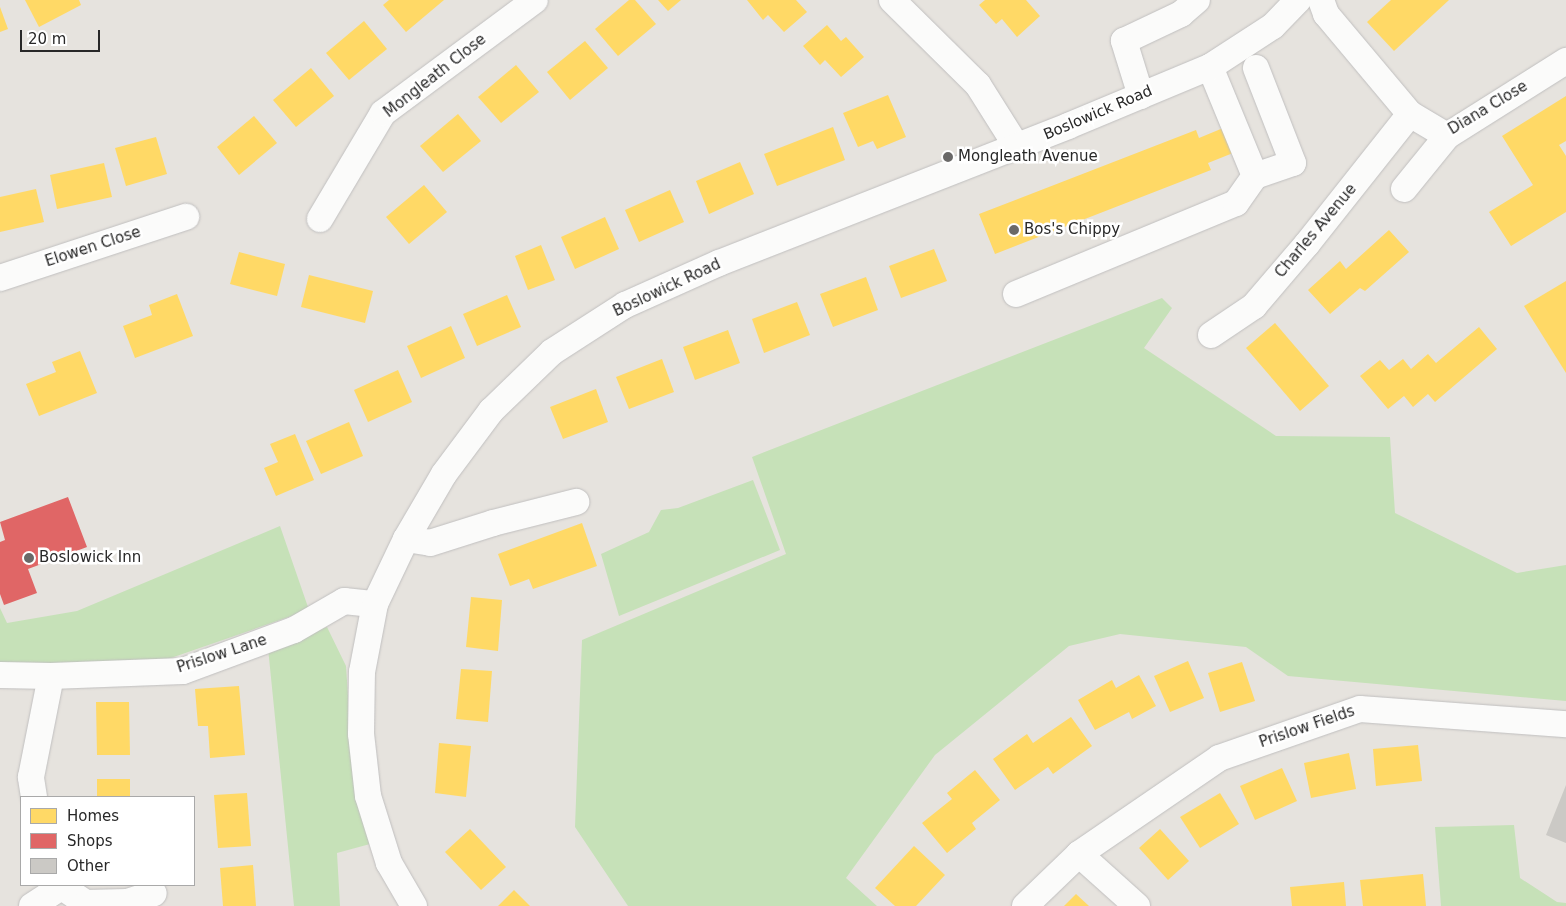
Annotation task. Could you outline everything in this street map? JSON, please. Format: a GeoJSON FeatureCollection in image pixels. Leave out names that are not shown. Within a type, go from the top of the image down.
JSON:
{"type":"FeatureCollection","features":[{"type":"Feature","properties":{"kind":"street","name":"Mongleath Close"},"geometry":{"type":"LineString","coordinates":[[320,219],[383,113],[535,0]]}},
{"type":"Feature","properties":{"kind":"street"},"geometry":{"type":"LineString","coordinates":[[892,0],[978,85],[1017,147]]}},
{"type":"Feature","properties":{"kind":"street"},"geometry":{"type":"LineString","coordinates":[[1141,96],[1124,41],[1181,14],[1197,0]]}},
{"type":"Feature","properties":{"kind":"street","name":"Boslowick Road"},"geometry":{"type":"LineString","coordinates":[[414,906],[389,863],[368,796],[361,734],[362,672],[375,604],[406,539],[444,474],[491,411],[552,352],[625,305],[718,263],[1017,147],[1210,67],[1273,26],[1298,0]]}},
{"type":"Feature","properties":{"kind":"street","name":"Diana Close"},"geometry":{"type":"LineString","coordinates":[[1320,0],[1326,14],[1410,114],[1447,136],[1566,61]]}},
{"type":"Feature","properties":{"kind":"street"},"geometry":{"type":"LineString","coordinates":[[1210,67],[1255,176]]}},
{"type":"Feature","properties":{"kind":"street"},"geometry":{"type":"LineString","coordinates":[[1016,294],[1236,203],[1255,176],[1293,163],[1256,68]]}},
{"type":"Feature","properties":{"kind":"street","name":"Charles Avenue"},"geometry":{"type":"LineString","coordinates":[[1211,335],[1254,306],[1307,244],[1410,114]]}},
{"type":"Feature","properties":{"kind":"street"},"geometry":{"type":"LineString","coordinates":[[1404,189],[1447,136]]}},
{"type":"Feature","properties":{"kind":"street","name":"Elowen Close"},"geometry":{"type":"LineString","coordinates":[[0,278],[186,217]]}},
{"type":"Feature","properties":{"kind":"street"},"geometry":{"type":"LineString","coordinates":[[406,539],[430,543],[493,523],[576,502]]}},
{"type":"Feature","properties":{"kind":"street","name":"Prislow Lane"},"geometry":{"type":"LineString","coordinates":[[0,675],[51,676],[182,671],[294,630],[344,601],[375,604]]}},
{"type":"Feature","properties":{"kind":"street"},"geometry":{"type":"LineString","coordinates":[[34,796],[31,777],[51,676]]}},
{"type":"Feature","properties":{"kind":"street","name":"Prislow Fields"},"geometry":{"type":"LineString","coordinates":[[1025,906],[1079,854],[1219,758],[1360,709],[1566,724]]}},
{"type":"Feature","properties":{"kind":"street"},"geometry":{"type":"LineString","coordinates":[[1079,854],[1137,906]]}},
{"type":"Feature","properties":{"kind":"street"},"geometry":{"type":"LineString","coordinates":[[32,906],[60,886],[86,903],[127,902],[154,893]]}},
{"type":"Feature","properties":{"kind":"green space"},"geometry":{"type":"Polygon","coordinates":[[[1162,298],[1172,308],[1144,348],[1276,436],[1390,437],[1395,513],[1517,573],[1566,565],[1566,701],[1288,676],[1246,647],[1120,634],[1069,646],[935,755],[846,878],[877,906],[628,906],[575,827],[582,640],[786,554],[752,457],[1162,298]]]}},
{"type":"Feature","properties":{"kind":"green space"},"geometry":{"type":"Polygon","coordinates":[[[753,480],[780,550],[619,616],[601,554],[649,532],[661,510],[678,508],[753,480]]]}},
{"type":"Feature","properties":{"kind":"green space"},"geometry":{"type":"Polygon","coordinates":[[[280,526],[309,610],[168,659],[0,666],[0,608],[7,623],[77,611],[280,526]]]}},
{"type":"Feature","properties":{"kind":"green space"},"geometry":{"type":"Polygon","coordinates":[[[327,627],[346,666],[354,785],[370,844],[337,853],[340,906],[294,906],[268,648],[327,627]]]}},
{"type":"Feature","properties":{"kind":"green space"},"geometry":{"type":"Polygon","coordinates":[[[1514,825],[1520,878],[1557,902],[1566,903],[1566,906],[1441,906],[1435,827],[1514,825]]]}},
{"type":"Feature","properties":{"kind":"building: Homes"},"geometry":{"type":"Polygon","coordinates":[[[25,0],[79,0],[81,5],[39,27],[25,0]]]}},
{"type":"Feature","properties":{"kind":"building: Homes"},"geometry":{"type":"Polygon","coordinates":[[[389,0],[444,0],[406,32],[383,5],[389,0]]]}},
{"type":"Feature","properties":{"kind":"building: Homes"},"geometry":{"type":"Polygon","coordinates":[[[629,0],[635,0],[656,24],[618,56],[595,29],[629,0]]]}},
{"type":"Feature","properties":{"kind":"building: Homes"},"geometry":{"type":"Polygon","coordinates":[[[658,0],[681,0],[668,11],[658,0]]]}},
{"type":"Feature","properties":{"kind":"building: Homes"},"geometry":{"type":"Polygon","coordinates":[[[747,0],[796,0],[807,12],[784,32],[768,15],[763,20],[747,0]]]}},
{"type":"Feature","properties":{"kind":"building: Homes"},"geometry":{"type":"Polygon","coordinates":[[[985,0],[1026,0],[1040,16],[1017,37],[1002,19],[996,24],[979,5],[985,0]]]}},
{"type":"Feature","properties":{"kind":"building: Homes"},"geometry":{"type":"Polygon","coordinates":[[[1391,0],[1449,0],[1394,51],[1367,22],[1391,0]]]}},
{"type":"Feature","properties":{"kind":"building: Homes"},"geometry":{"type":"Polygon","coordinates":[[[0,7],[8,29],[0,32],[0,7]]]}},
{"type":"Feature","properties":{"kind":"building: Homes"},"geometry":{"type":"Polygon","coordinates":[[[364,21],[387,49],[349,80],[326,53],[364,21]]]}},
{"type":"Feature","properties":{"kind":"building: Homes"},"geometry":{"type":"Polygon","coordinates":[[[827,25],[841,41],[846,37],[864,57],[841,77],[825,60],[820,65],[803,46],[827,25]]]}},
{"type":"Feature","properties":{"kind":"building: Homes"},"geometry":{"type":"Polygon","coordinates":[[[585,41],[608,68],[570,100],[547,72],[585,41]]]}},
{"type":"Feature","properties":{"kind":"building: Homes"},"geometry":{"type":"Polygon","coordinates":[[[516,65],[539,92],[501,123],[478,97],[516,65]]]}},
{"type":"Feature","properties":{"kind":"building: Homes"},"geometry":{"type":"Polygon","coordinates":[[[311,68],[334,96],[296,127],[273,100],[311,68]]]}},
{"type":"Feature","properties":{"kind":"building: Homes"},"geometry":{"type":"Polygon","coordinates":[[[888,95],[906,137],[877,149],[873,141],[858,147],[843,113],[888,95]]]}},
{"type":"Feature","properties":{"kind":"building: Homes"},"geometry":{"type":"Polygon","coordinates":[[[1566,96],[1566,141],[1559,145],[1566,156],[1566,212],[1511,246],[1489,212],[1533,185],[1502,136],[1566,96]]]}},
{"type":"Feature","properties":{"kind":"building: Homes"},"geometry":{"type":"Polygon","coordinates":[[[458,114],[481,141],[443,172],[420,146],[458,114]]]}},
{"type":"Feature","properties":{"kind":"building: Homes"},"geometry":{"type":"Polygon","coordinates":[[[254,116],[277,143],[239,175],[217,147],[254,116]]]}},
{"type":"Feature","properties":{"kind":"building: Homes"},"geometry":{"type":"Polygon","coordinates":[[[1228,126],[1238,151],[1208,163],[1211,170],[995,254],[979,214],[1196,130],[1199,138],[1228,126]]]}},
{"type":"Feature","properties":{"kind":"building: Homes"},"geometry":{"type":"Polygon","coordinates":[[[833,127],[845,160],[777,186],[764,154],[833,127]]]}},
{"type":"Feature","properties":{"kind":"building: Homes"},"geometry":{"type":"Polygon","coordinates":[[[156,137],[167,174],[126,186],[115,148],[156,137]]]}},
{"type":"Feature","properties":{"kind":"building: Homes"},"geometry":{"type":"Polygon","coordinates":[[[740,162],[754,194],[709,214],[696,181],[740,162]]]}},
{"type":"Feature","properties":{"kind":"building: Homes"},"geometry":{"type":"Polygon","coordinates":[[[104,163],[112,197],[57,209],[50,175],[104,163]]]}},
{"type":"Feature","properties":{"kind":"building: Homes"},"geometry":{"type":"Polygon","coordinates":[[[424,185],[447,212],[409,244],[386,217],[424,185]]]}},
{"type":"Feature","properties":{"kind":"building: Homes"},"geometry":{"type":"Polygon","coordinates":[[[36,189],[44,222],[0,232],[0,197],[36,189]]]}},
{"type":"Feature","properties":{"kind":"building: Homes"},"geometry":{"type":"Polygon","coordinates":[[[670,190],[684,222],[639,242],[625,210],[670,190]]]}},
{"type":"Feature","properties":{"kind":"building: Homes"},"geometry":{"type":"Polygon","coordinates":[[[605,217],[619,249],[575,269],[561,237],[605,217]]]}},
{"type":"Feature","properties":{"kind":"building: Homes"},"geometry":{"type":"Polygon","coordinates":[[[1389,230],[1409,252],[1365,291],[1360,288],[1330,314],[1308,290],[1340,261],[1346,269],[1389,230]]]}},
{"type":"Feature","properties":{"kind":"building: Homes"},"geometry":{"type":"Polygon","coordinates":[[[541,245],[555,280],[528,290],[515,256],[541,245]]]}},
{"type":"Feature","properties":{"kind":"building: Homes"},"geometry":{"type":"Polygon","coordinates":[[[934,249],[947,281],[901,298],[889,266],[934,249]]]}},
{"type":"Feature","properties":{"kind":"building: Homes"},"geometry":{"type":"Polygon","coordinates":[[[239,252],[285,264],[277,296],[230,284],[239,252]]]}},
{"type":"Feature","properties":{"kind":"building: Homes"},"geometry":{"type":"Polygon","coordinates":[[[309,275],[373,291],[365,323],[301,307],[309,275]]]}},
{"type":"Feature","properties":{"kind":"building: Homes"},"geometry":{"type":"Polygon","coordinates":[[[866,277],[878,310],[833,327],[820,294],[866,277]]]}},
{"type":"Feature","properties":{"kind":"building: Homes"},"geometry":{"type":"Polygon","coordinates":[[[1566,281],[1566,373],[1524,306],[1566,281]]]}},
{"type":"Feature","properties":{"kind":"building: Homes"},"geometry":{"type":"Polygon","coordinates":[[[177,294],[193,336],[135,358],[123,326],[152,315],[149,305],[177,294]]]}},
{"type":"Feature","properties":{"kind":"building: Homes"},"geometry":{"type":"Polygon","coordinates":[[[507,295],[521,327],[477,346],[463,314],[507,295]]]}},
{"type":"Feature","properties":{"kind":"building: Homes"},"geometry":{"type":"Polygon","coordinates":[[[797,302],[810,335],[764,353],[752,319],[797,302]]]}},
{"type":"Feature","properties":{"kind":"building: Homes"},"geometry":{"type":"Polygon","coordinates":[[[1275,323],[1329,386],[1300,411],[1246,348],[1275,323]]]}},
{"type":"Feature","properties":{"kind":"building: Homes"},"geometry":{"type":"Polygon","coordinates":[[[451,326],[465,358],[421,378],[407,346],[451,326]]]}},
{"type":"Feature","properties":{"kind":"building: Homes"},"geometry":{"type":"Polygon","coordinates":[[[1479,327],[1497,349],[1435,402],[1428,394],[1413,407],[1404,396],[1388,409],[1360,376],[1380,360],[1389,370],[1403,359],[1411,369],[1428,354],[1436,363],[1479,327]]]}},
{"type":"Feature","properties":{"kind":"building: Homes"},"geometry":{"type":"Polygon","coordinates":[[[728,330],[740,363],[695,380],[683,347],[728,330]]]}},
{"type":"Feature","properties":{"kind":"building: Homes"},"geometry":{"type":"Polygon","coordinates":[[[80,351],[97,393],[39,416],[26,384],[56,372],[52,362],[80,351]]]}},
{"type":"Feature","properties":{"kind":"building: Homes"},"geometry":{"type":"Polygon","coordinates":[[[662,359],[674,392],[629,409],[616,377],[662,359]]]}},
{"type":"Feature","properties":{"kind":"building: Homes"},"geometry":{"type":"Polygon","coordinates":[[[398,370],[412,402],[368,422],[354,390],[398,370]]]}},
{"type":"Feature","properties":{"kind":"building: Homes"},"geometry":{"type":"Polygon","coordinates":[[[596,389],[608,422],[563,439],[550,407],[596,389]]]}},
{"type":"Feature","properties":{"kind":"building: Homes"},"geometry":{"type":"Polygon","coordinates":[[[349,422],[363,456],[321,474],[306,441],[349,422]]]}},
{"type":"Feature","properties":{"kind":"building: Homes"},"geometry":{"type":"Polygon","coordinates":[[[295,434],[314,480],[276,496],[264,468],[278,462],[270,444],[295,434]]]}},
{"type":"Feature","properties":{"kind":"building: Homes"},"geometry":{"type":"Polygon","coordinates":[[[582,523],[597,566],[533,589],[529,579],[510,586],[498,554],[582,523]]]}},
{"type":"Feature","properties":{"kind":"building: Homes"},"geometry":{"type":"Polygon","coordinates":[[[471,597],[502,600],[498,651],[466,647],[471,597]]]}},
{"type":"Feature","properties":{"kind":"building: Homes"},"geometry":{"type":"Polygon","coordinates":[[[1188,661],[1204,698],[1170,712],[1154,676],[1188,661]]]}},
{"type":"Feature","properties":{"kind":"building: Homes"},"geometry":{"type":"Polygon","coordinates":[[[1242,662],[1255,701],[1220,712],[1208,673],[1242,662]]]}},
{"type":"Feature","properties":{"kind":"building: Homes"},"geometry":{"type":"Polygon","coordinates":[[[461,669],[492,671],[488,722],[456,719],[461,669]]]}},
{"type":"Feature","properties":{"kind":"building: Homes"},"geometry":{"type":"Polygon","coordinates":[[[1139,675],[1156,706],[1132,719],[1129,712],[1095,730],[1078,700],[1112,680],[1116,688],[1139,675]]]}},
{"type":"Feature","properties":{"kind":"building: Homes"},"geometry":{"type":"Polygon","coordinates":[[[239,686],[245,755],[210,758],[208,726],[198,726],[195,689],[239,686]]]}},
{"type":"Feature","properties":{"kind":"building: Homes"},"geometry":{"type":"Polygon","coordinates":[[[96,702],[129,702],[130,755],[97,755],[96,702]]]}},
{"type":"Feature","properties":{"kind":"building: Homes"},"geometry":{"type":"Polygon","coordinates":[[[1071,717],[1092,746],[1053,774],[1048,767],[1015,790],[993,759],[1027,734],[1033,743],[1071,717]]]}},
{"type":"Feature","properties":{"kind":"building: Homes"},"geometry":{"type":"Polygon","coordinates":[[[439,743],[471,746],[466,797],[435,793],[439,743]]]}},
{"type":"Feature","properties":{"kind":"building: Homes"},"geometry":{"type":"Polygon","coordinates":[[[1418,745],[1422,781],[1376,786],[1373,749],[1418,745]]]}},
{"type":"Feature","properties":{"kind":"building: Homes"},"geometry":{"type":"Polygon","coordinates":[[[1349,753],[1356,789],[1311,798],[1304,763],[1349,753]]]}},
{"type":"Feature","properties":{"kind":"building: Homes"},"geometry":{"type":"Polygon","coordinates":[[[1282,768],[1297,801],[1255,820],[1240,786],[1282,768]]]}},
{"type":"Feature","properties":{"kind":"building: Homes"},"geometry":{"type":"Polygon","coordinates":[[[975,770],[1000,800],[972,823],[976,829],[947,853],[922,823],[952,799],[947,793],[975,770]]]}},
{"type":"Feature","properties":{"kind":"building: Homes"},"geometry":{"type":"Polygon","coordinates":[[[97,779],[130,779],[130,796],[97,796],[97,779]]]}},
{"type":"Feature","properties":{"kind":"building: Homes"},"geometry":{"type":"Polygon","coordinates":[[[247,793],[251,846],[218,848],[214,795],[247,793]]]}},
{"type":"Feature","properties":{"kind":"building: Homes"},"geometry":{"type":"Polygon","coordinates":[[[1220,793],[1239,824],[1200,848],[1180,817],[1220,793]]]}},
{"type":"Feature","properties":{"kind":"building: Homes"},"geometry":{"type":"Polygon","coordinates":[[[470,829],[506,867],[481,890],[445,852],[470,829]]]}},
{"type":"Feature","properties":{"kind":"building: Homes"},"geometry":{"type":"Polygon","coordinates":[[[1160,829],[1189,861],[1168,880],[1139,848],[1160,829]]]}},
{"type":"Feature","properties":{"kind":"building: Homes"},"geometry":{"type":"Polygon","coordinates":[[[914,846],[945,875],[916,906],[895,906],[875,888],[914,846]]]}},
{"type":"Feature","properties":{"kind":"building: Homes"},"geometry":{"type":"Polygon","coordinates":[[[253,865],[256,906],[223,906],[220,868],[253,865]]]}},
{"type":"Feature","properties":{"kind":"building: Homes"},"geometry":{"type":"Polygon","coordinates":[[[1423,874],[1426,906],[1363,906],[1360,880],[1423,874]]]}},
{"type":"Feature","properties":{"kind":"building: Homes"},"geometry":{"type":"Polygon","coordinates":[[[1344,882],[1346,906],[1292,906],[1290,887],[1344,882]]]}},
{"type":"Feature","properties":{"kind":"building: Homes"},"geometry":{"type":"Polygon","coordinates":[[[514,890],[530,906],[498,906],[514,890]]]}},
{"type":"Feature","properties":{"kind":"building: Homes"},"geometry":{"type":"Polygon","coordinates":[[[1076,894],[1089,906],[1064,906],[1076,894]]]}},
{"type":"Feature","properties":{"kind":"building: Shops","name":"Boslowick Inn"},"geometry":{"type":"Polygon","coordinates":[[[68,497],[87,547],[28,569],[37,593],[4,605],[0,594],[0,542],[5,540],[0,522],[68,497]]]}},
{"type":"Feature","properties":{"kind":"building: Other"},"geometry":{"type":"Polygon","coordinates":[[[1566,785],[1566,843],[1546,835],[1566,785]]]}},
{"type":"Feature","properties":{"kind":"place","name":"Mongleath Avenue"},"geometry":{"type":"Point","coordinates":[948,157]}},
{"type":"Feature","properties":{"kind":"place","name":"Bos's Chippy"},"geometry":{"type":"Point","coordinates":[1014,230]}},
{"type":"Feature","properties":{"kind":"place","name":"Boslowick Inn"},"geometry":{"type":"Point","coordinates":[29,558]}}]}
